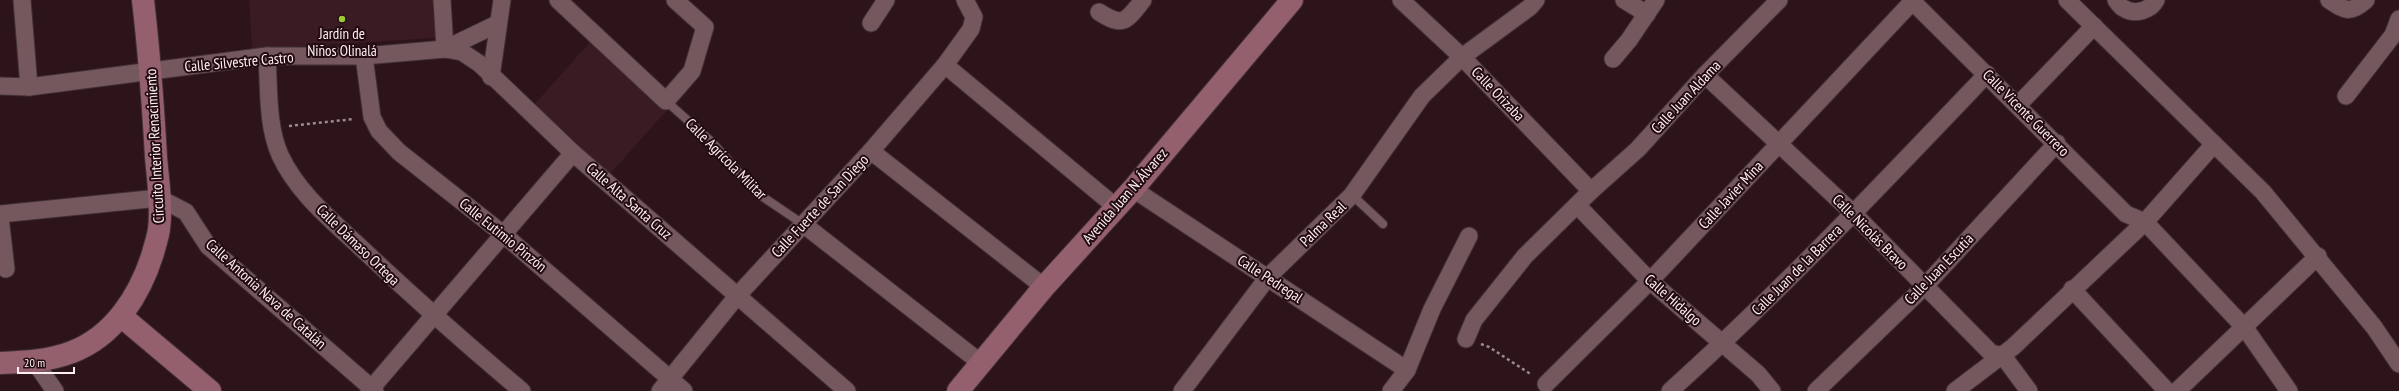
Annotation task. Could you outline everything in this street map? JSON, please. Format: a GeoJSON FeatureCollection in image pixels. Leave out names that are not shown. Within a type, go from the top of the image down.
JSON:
{"type":"FeatureCollection","features":[{"type":"Feature","properties":{"kind":"main road","name":"Circuito Interior Renacimiento"},"geometry":{"type":"LineString","coordinates":[[0,363],[34,361],[72,352],[98,338],[121,316],[136,294],[149,264],[159,230],[159,198],[151,71],[143,0]]}},
{"type":"Feature","properties":{"kind":"main road","name":"Avenida Juan N. Álvarez"},"geometry":{"type":"LineString","coordinates":[[958,391],[1044,287],[1133,189],[1292,0]]}},
{"type":"Feature","properties":{"kind":"main road"},"geometry":{"type":"LineString","coordinates":[[121,316],[210,391]]}},
{"type":"Feature","properties":{"kind":"street"},"geometry":{"type":"LineString","coordinates":[[22,0],[29,87]]}},
{"type":"Feature","properties":{"kind":"street"},"geometry":{"type":"LineString","coordinates":[[442,0],[445,49]]}},
{"type":"Feature","properties":{"kind":"street"},"geometry":{"type":"LineString","coordinates":[[491,77],[497,24],[502,0]]}},
{"type":"Feature","properties":{"kind":"street","name":"Calle Agrícola Militar"},"geometry":{"type":"LineString","coordinates":[[558,0],[666,101]]}},
{"type":"Feature","properties":{"kind":"street"},"geometry":{"type":"LineString","coordinates":[[666,101],[692,72],[705,27],[675,0]]}},
{"type":"Feature","properties":{"kind":"street"},"geometry":{"type":"LineString","coordinates":[[871,23],[886,0]]}},
{"type":"Feature","properties":{"kind":"street","name":"Calle Fuerte de San Diego"},"geometry":{"type":"LineString","coordinates":[[660,391],[738,295],[871,151],[945,65],[971,29],[974,17],[965,0]]}},
{"type":"Feature","properties":{"kind":"street"},"geometry":{"type":"LineString","coordinates":[[1099,12],[1115,22],[1123,21],[1130,16],[1143,0]]}},
{"type":"Feature","properties":{"kind":"street","name":"Calle Orizaba"},"geometry":{"type":"LineString","coordinates":[[1401,0],[1462,57],[1591,191]]}},
{"type":"Feature","properties":{"kind":"street","name":"Palma Real"},"geometry":{"type":"LineString","coordinates":[[1182,391],[1268,278],[1352,195],[1422,96],[1462,57],[1525,11],[1536,0]]}},
{"type":"Feature","properties":{"kind":"street"},"geometry":{"type":"LineString","coordinates":[[1624,0],[1646,14]]}},
{"type":"Feature","properties":{"kind":"street"},"geometry":{"type":"LineString","coordinates":[[1613,59],[1656,0]]}},
{"type":"Feature","properties":{"kind":"street","name":"Calle Juan Aldama"},"geometry":{"type":"LineString","coordinates":[[1466,339],[1474,320],[1525,256],[1591,191],[1638,148],[1705,75],[1779,0]]}},
{"type":"Feature","properties":{"kind":"street"},"geometry":{"type":"LineString","coordinates":[[2067,0],[2263,192],[2318,256],[2374,327],[2399,364]]}},
{"type":"Feature","properties":{"kind":"street"},"geometry":{"type":"LineString","coordinates":[[2116,0],[2125,9],[2140,12],[2153,6],[2156,0]]}},
{"type":"Feature","properties":{"kind":"street"},"geometry":{"type":"LineString","coordinates":[[2329,0],[2345,10],[2353,10],[2366,0]]}},
{"type":"Feature","properties":{"kind":"street","name":"Calle Vicente Guerrero"},"geometry":{"type":"LineString","coordinates":[[1912,1],[2057,143],[2126,214],[2145,222],[2245,328],[2290,391]]}},
{"type":"Feature","properties":{"kind":"street","name":"Calle Javier Mina"},"geometry":{"type":"LineString","coordinates":[[1546,384],[1650,281],[1779,145],[1912,1]]}},
{"type":"Feature","properties":{"kind":"street"},"geometry":{"type":"LineString","coordinates":[[2346,96],[2393,36],[2399,19]]}},
{"type":"Feature","properties":{"kind":"street","name":"Calle Silvestre Castro"},"geometry":{"type":"LineString","coordinates":[[0,86],[29,87],[267,56],[364,56],[445,49],[497,24]]}},
{"type":"Feature","properties":{"kind":"street"},"geometry":{"type":"LineString","coordinates":[[2018,105],[2094,26]]}},
{"type":"Feature","properties":{"kind":"street","name":"Calle Alta Santa Cruz"},"geometry":{"type":"LineString","coordinates":[[445,49],[462,52],[480,64],[491,77],[573,153],[847,391]]}},
{"type":"Feature","properties":{"kind":"street","name":"Calle Dámaso Ortega"},"geometry":{"type":"LineString","coordinates":[[267,56],[273,128],[280,154],[295,181],[314,203],[434,317],[522,391]]}},
{"type":"Feature","properties":{"kind":"street","name":"Calle Eutimio Pinzón"},"geometry":{"type":"LineString","coordinates":[[364,56],[372,117],[379,131],[399,152],[503,234],[684,391]]}},
{"type":"Feature","properties":{"kind":"street"},"geometry":{"type":"LineString","coordinates":[[945,65],[1116,207]]}},
{"type":"Feature","properties":{"kind":"street","name":"Calle Juan de la Barrera"},"geometry":{"type":"LineString","coordinates":[[1670,391],[1723,343],[1854,214],[1986,74]]}},
{"type":"Feature","properties":{"kind":"street","name":"Calle Nicolás Bravo"},"geometry":{"type":"LineString","coordinates":[[1705,75],[1854,214],[1924,287],[1991,353],[2003,356],[2029,391]]}},
{"type":"Feature","properties":{"kind":"street","name":"Calle Juan Escutia"},"geometry":{"type":"LineString","coordinates":[[1816,391],[1924,287],[2057,143]]}},
{"type":"Feature","properties":{"kind":"street"},"geometry":{"type":"LineString","coordinates":[[1955,391],[2003,356],[2072,289],[2145,222],[2214,144]]}},
{"type":"Feature","properties":{"kind":"street"},"geometry":{"type":"LineString","coordinates":[[871,151],[1044,287]]}},
{"type":"Feature","properties":{"kind":"street"},"geometry":{"type":"LineString","coordinates":[[372,390],[573,153]]}},
{"type":"Feature","properties":{"kind":"street","name":"Calle Pedregal"},"geometry":{"type":"LineString","coordinates":[[1133,189],[1407,370]]}},
{"type":"Feature","properties":{"kind":"street"},"geometry":{"type":"LineString","coordinates":[[0,214],[159,198]]}},
{"type":"Feature","properties":{"kind":"street","name":"Calle Antonia Nava de Catalán"},"geometry":{"type":"LineString","coordinates":[[159,198],[186,212],[208,246],[372,390]]}},
{"type":"Feature","properties":{"kind":"street","name":"Calle Hidalgo"},"geometry":{"type":"LineString","coordinates":[[1577,205],[1650,281],[1758,374],[1772,391]]}},
{"type":"Feature","properties":{"kind":"street"},"geometry":{"type":"LineString","coordinates":[[0,217],[6,269]]}},
{"type":"Feature","properties":{"kind":"street","name":"Calle Agrícola Militar"},"geometry":{"type":"LineString","coordinates":[[803,224],[981,363]]}},
{"type":"Feature","properties":{"kind":"street"},"geometry":{"type":"LineString","coordinates":[[1391,391],[1407,370],[1432,309],[1469,236]]}},
{"type":"Feature","properties":{"kind":"street"},"geometry":{"type":"LineString","coordinates":[[2177,391],[2245,328],[2318,256]]}},
{"type":"Feature","properties":{"kind":"street"},"geometry":{"type":"LineString","coordinates":[[2072,289],[2167,391]]}},
{"type":"Feature","properties":{"kind":"street"},"geometry":{"type":"LineString","coordinates":[[34,361],[55,391]]}},
{"type":"Feature","properties":{"kind":"lane","name":"Calle Agrícola Militar"},"geometry":{"type":"LineString","coordinates":[[666,101],[712,142],[757,193],[803,224]]}},
{"type":"Feature","properties":{"kind":"lane"},"geometry":{"type":"LineString","coordinates":[[1352,195],[1383,224]]}},
{"type":"Feature","properties":{"kind":"path"},"geometry":{"type":"LineString","coordinates":[[273,128],[372,117]]}},
{"type":"Feature","properties":{"kind":"path"},"geometry":{"type":"LineString","coordinates":[[1500,354],[1546,384]]}},
{"type":"Feature","properties":{"kind":"shaded area","name":"Jardín de Niños Olinalá"},"geometry":{"type":"Polygon","coordinates":[[[249,0],[433,0],[435,38],[252,49],[249,0]]]}},
{"type":"Feature","properties":{"kind":"shaded area"},"geometry":{"type":"Polygon","coordinates":[[[591,41],[667,110],[609,175],[533,106],[591,41]]]}},
{"type":"Feature","properties":{"kind":"place","name":"Jardín de Niños Olinalá"},"geometry":{"type":"Point","coordinates":[342,19]}}]}
